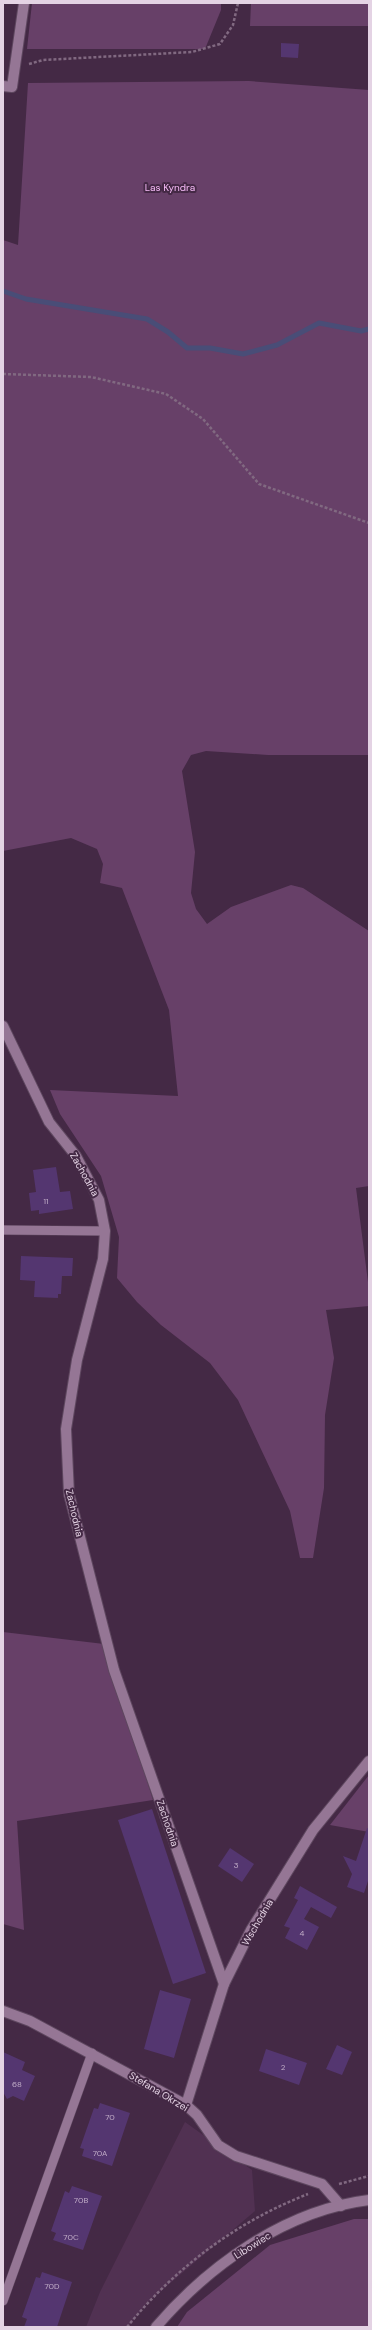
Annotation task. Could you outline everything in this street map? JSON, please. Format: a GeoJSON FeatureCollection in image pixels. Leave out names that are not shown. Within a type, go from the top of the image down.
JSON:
{"type":"FeatureCollection","features":[{"type":"Feature","properties":{"kind":"street"},"geometry":{"type":"LineString","coordinates":[[3,86],[12,87],[24,3]]}},
{"type":"Feature","properties":{"kind":"street","name":"Zachodnia"},"geometry":{"type":"LineString","coordinates":[[3,1026],[49,1122],[76,1156],[99,1200],[105,1231],[103,1259],[77,1360],[66,1429],[69,1494],[114,1670],[224,1984]]}},
{"type":"Feature","properties":{"kind":"street","name":"Wschodnia"},"geometry":{"type":"LineString","coordinates":[[186,2105],[224,1984],[251,1930],[313,1830],[369,1761]]}},
{"type":"Feature","properties":{"kind":"street","name":"Stefana Okrzei"},"geometry":{"type":"LineString","coordinates":[[3,2011],[30,2021],[92,2053],[186,2105],[197,2115],[218,2145],[236,2156],[322,2184],[341,2206]]}},
{"type":"Feature","properties":{"kind":"street","name":"Libowiec"},"geometry":{"type":"LineString","coordinates":[[156,2327],[179,2300],[227,2260],[281,2227],[341,2206],[369,2200]]}},
{"type":"Feature","properties":{"kind":"lane"},"geometry":{"type":"LineString","coordinates":[[3,1230],[105,1231]]}},
{"type":"Feature","properties":{"kind":"lane"},"geometry":{"type":"LineString","coordinates":[[3,2301],[92,2053]]}},
{"type":"Feature","properties":{"kind":"path"},"geometry":{"type":"LineString","coordinates":[[15,68],[43,60],[198,50],[220,44],[234,25],[238,3]]}},
{"type":"Feature","properties":{"kind":"path"},"geometry":{"type":"LineString","coordinates":[[3,374],[91,377],[166,394],[203,419],[259,484],[369,523]]}},
{"type":"Feature","properties":{"kind":"shaded area"},"geometry":{"type":"Polygon","coordinates":[[[185,2122],[252,2170],[255,2211],[148,2302],[128,2327],[86,2327],[100,2292],[185,2122]]]}},
{"type":"Feature","properties":{"kind":"green space"},"geometry":{"type":"Polygon","coordinates":[[[32,3],[221,3],[221,10],[205,49],[27,49],[32,3]]]}},
{"type":"Feature","properties":{"kind":"green space"},"geometry":{"type":"Polygon","coordinates":[[[251,3],[369,3],[369,26],[250,26],[251,3]]]}},
{"type":"Feature","properties":{"kind":"green space","name":"Las Kyndra"},"geometry":{"type":"Polygon","coordinates":[[[249,81],[369,90],[369,755],[268,755],[206,751],[191,755],[182,771],[195,852],[191,893],[196,909],[207,924],[231,907],[291,885],[303,888],[369,931],[369,1186],[356,1188],[369,1290],[369,1306],[326,1310],[334,1358],[325,1415],[324,1488],[313,1558],[300,1558],[290,1511],[238,1400],[210,1363],[161,1325],[137,1302],[117,1278],[119,1237],[101,1176],[60,1114],[50,1090],[178,1096],[169,1010],[122,888],[100,883],[103,864],[97,849],[71,838],[3,851],[3,240],[18,245],[28,83],[249,81]]]}},
{"type":"Feature","properties":{"kind":"green space"},"geometry":{"type":"Polygon","coordinates":[[[3,1632],[104,1644],[153,1800],[17,1821],[24,1930],[3,1924],[3,1632]]]}},
{"type":"Feature","properties":{"kind":"green space"},"geometry":{"type":"Polygon","coordinates":[[[369,1775],[369,1832],[330,1825],[369,1775]]]}},
{"type":"Feature","properties":{"kind":"green space"},"geometry":{"type":"Polygon","coordinates":[[[354,2219],[369,2219],[369,2327],[177,2327],[187,2312],[270,2245],[354,2219]]]}},
{"type":"Feature","properties":{"kind":"building"},"geometry":{"type":"Polygon","coordinates":[[[281,43],[299,44],[298,58],[281,57],[281,43]]]}},
{"type":"Feature","properties":{"kind":"building"},"geometry":{"type":"Polygon","coordinates":[[[56,1167],[60,1192],[70,1191],[73,1209],[39,1214],[39,1210],[31,1211],[29,1193],[36,1192],[33,1170],[56,1167]]]}},
{"type":"Feature","properties":{"kind":"building"},"geometry":{"type":"Polygon","coordinates":[[[21,1256],[73,1258],[72,1276],[62,1276],[61,1294],[58,1294],[58,1298],[34,1297],[35,1281],[20,1280],[21,1256]]]}},
{"type":"Feature","properties":{"kind":"building"},"geometry":{"type":"Polygon","coordinates":[[[152,1809],[206,1973],[173,1984],[118,1820],[152,1809]]]}},
{"type":"Feature","properties":{"kind":"building"},"geometry":{"type":"Polygon","coordinates":[[[367,1828],[369,1829],[369,1878],[364,1893],[347,1887],[352,1874],[343,1856],[356,1861],[367,1828]]]}},
{"type":"Feature","properties":{"kind":"building"},"geometry":{"type":"Polygon","coordinates":[[[230,1848],[254,1864],[242,1882],[218,1866],[230,1848]]]}},
{"type":"Feature","properties":{"kind":"building"},"geometry":{"type":"Polygon","coordinates":[[[300,1886],[337,1907],[331,1918],[311,1907],[304,1919],[319,1927],[307,1950],[285,1938],[290,1928],[284,1926],[298,1900],[294,1898],[300,1886]]]}},
{"type":"Feature","properties":{"kind":"building"},"geometry":{"type":"Polygon","coordinates":[[[160,1990],[191,1999],[174,2058],[144,2049],[160,1990]]]}},
{"type":"Feature","properties":{"kind":"building"},"geometry":{"type":"Polygon","coordinates":[[[337,2045],[352,2052],[342,2075],[326,2069],[337,2045]]]}},
{"type":"Feature","properties":{"kind":"building"},"geometry":{"type":"Polygon","coordinates":[[[266,2049],[307,2063],[299,2085],[259,2071],[266,2049]]]}},
{"type":"Feature","properties":{"kind":"building"},"geometry":{"type":"Polygon","coordinates":[[[3,2052],[25,2062],[22,2070],[35,2076],[24,2101],[13,2096],[7,2099],[3,2092],[3,2052]]]}},
{"type":"Feature","properties":{"kind":"building"},"geometry":{"type":"Polygon","coordinates":[[[100,2103],[130,2113],[112,2166],[82,2156],[84,2149],[80,2148],[94,2108],[98,2109],[100,2103]]]}},
{"type":"Feature","properties":{"kind":"building"},"geometry":{"type":"Polygon","coordinates":[[[72,2186],[102,2196],[83,2250],[53,2240],[56,2233],[51,2231],[65,2191],[69,2193],[72,2186]]]}},
{"type":"Feature","properties":{"kind":"building"},"geometry":{"type":"Polygon","coordinates":[[[42,2272],[72,2282],[57,2327],[24,2327],[27,2319],[22,2317],[36,2277],[40,2278],[42,2272]]]}},
{"type":"Feature","properties":{"kind":"waterway"},"geometry":{"type":"LineString","coordinates":[[3,291],[26,299],[147,319],[168,332],[187,348],[210,348],[243,354],[277,345],[319,323],[361,331],[369,329]]}}]}
